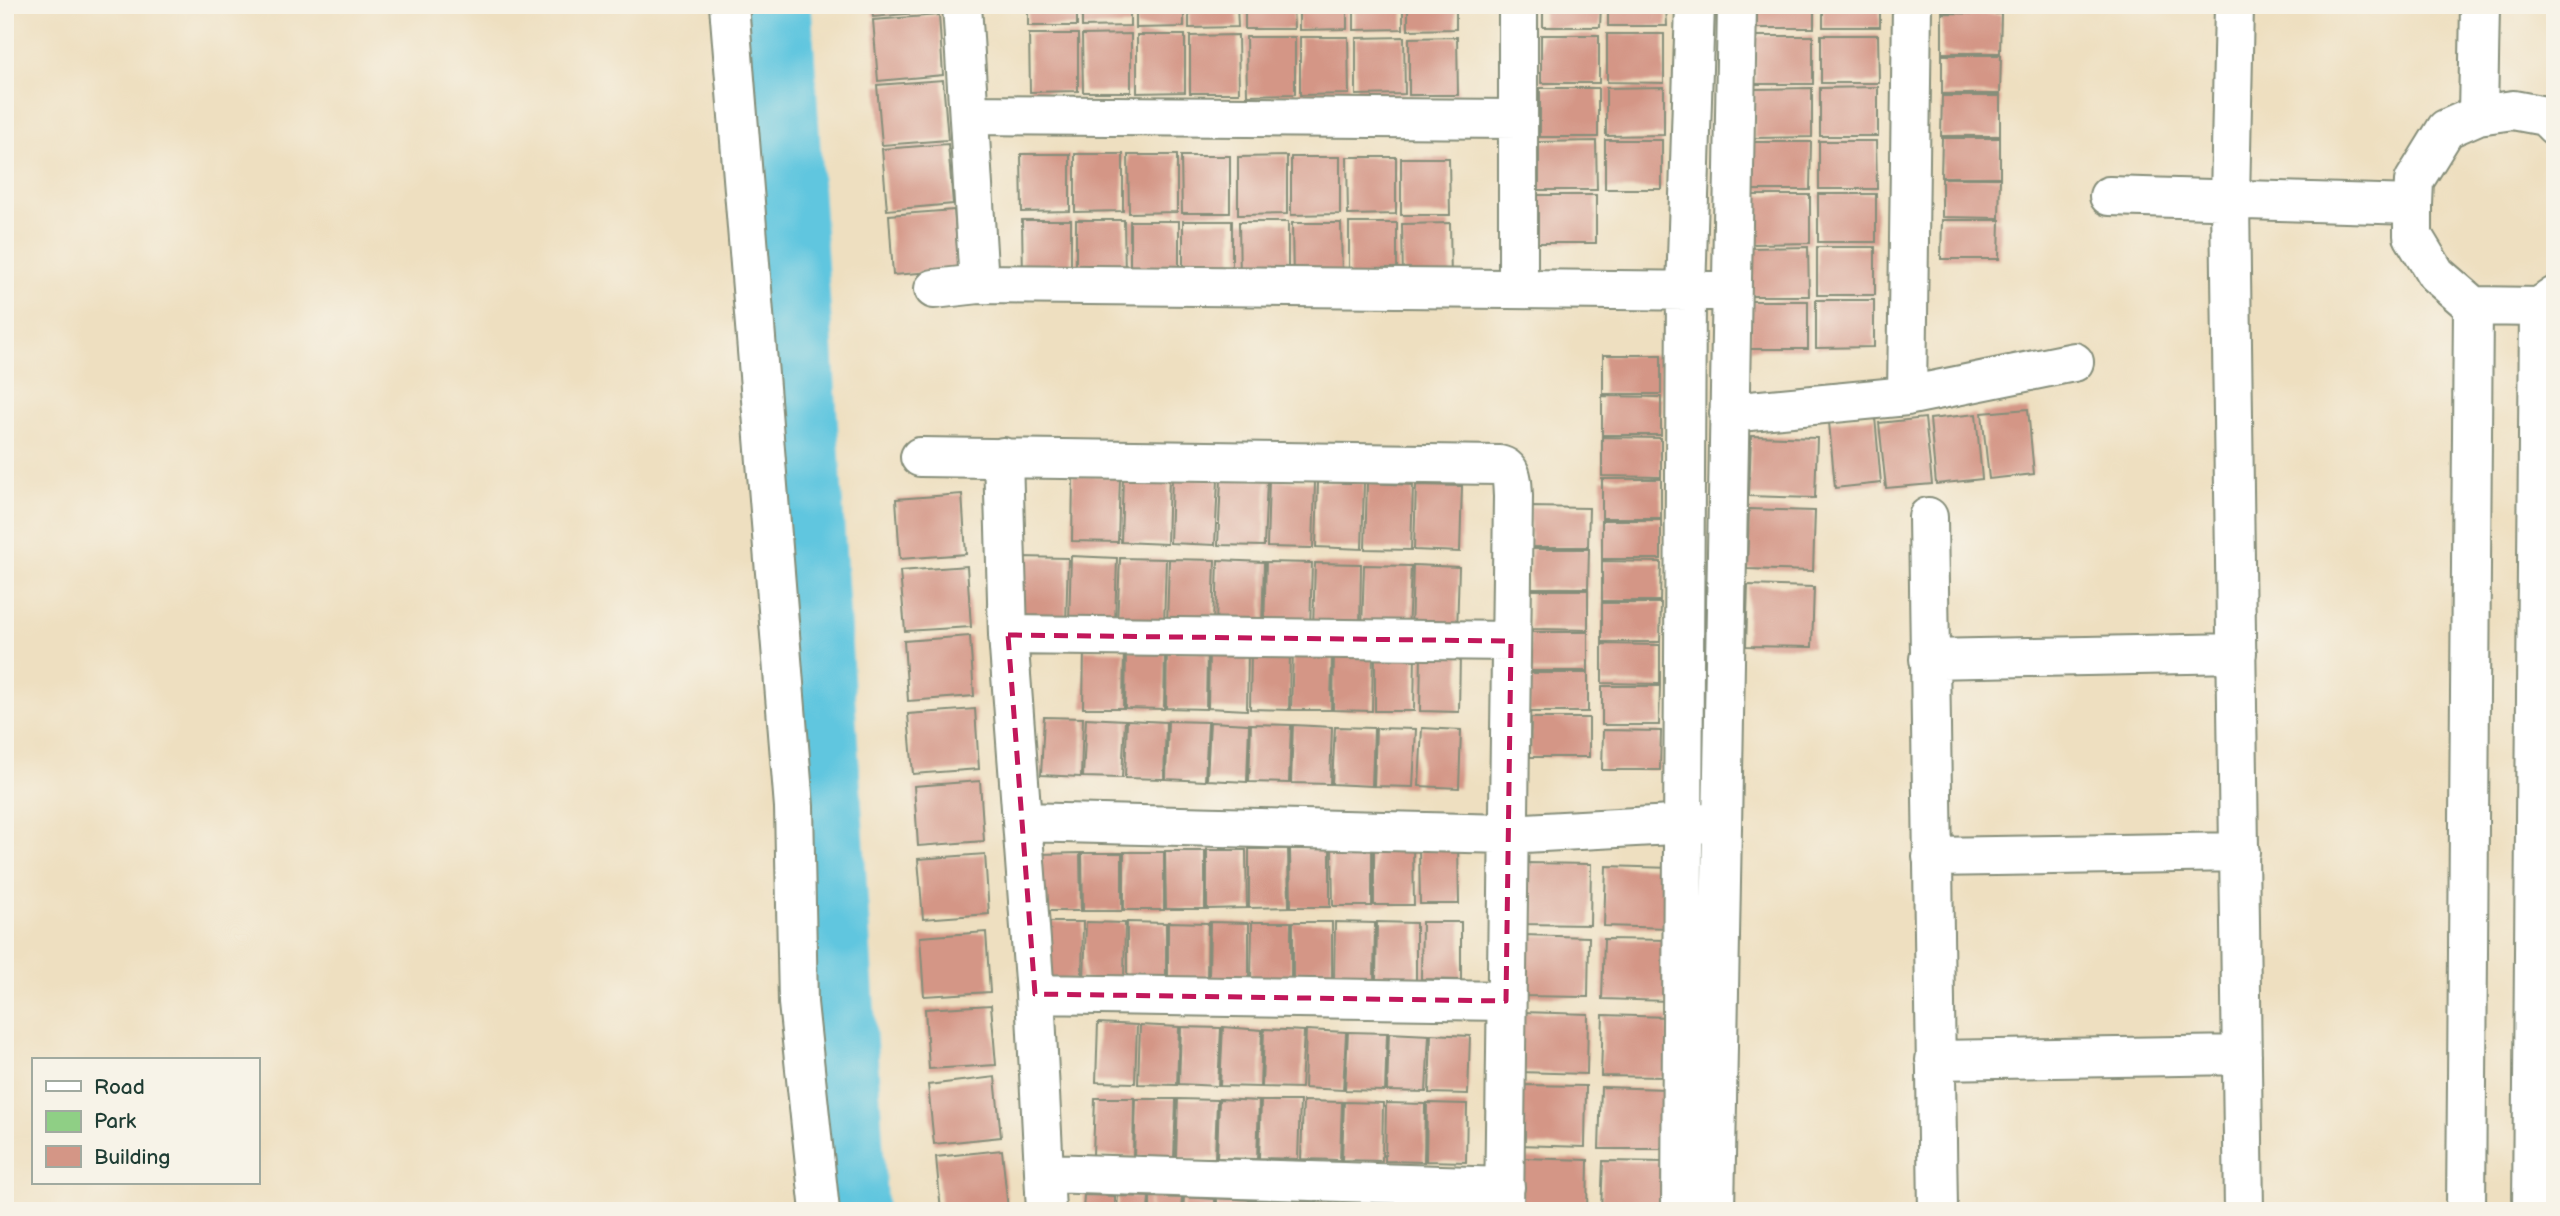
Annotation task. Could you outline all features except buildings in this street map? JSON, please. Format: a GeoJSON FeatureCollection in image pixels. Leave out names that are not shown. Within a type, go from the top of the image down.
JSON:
{"type":"FeatureCollection","features":[{"type":"Feature","properties":{"kind":"street"},"geometry":{"type":"LineString","coordinates":[[729,5],[794,807],[798,1003],[820,1211]]}},
{"type":"Feature","properties":{"kind":"street"},"geometry":{"type":"LineString","coordinates":[[962,5],[979,284]]}},
{"type":"Feature","properties":{"kind":"street"},"geometry":{"type":"LineString","coordinates":[[1518,5],[1518,289]]}},
{"type":"Feature","properties":{"kind":"street"},"geometry":{"type":"LineString","coordinates":[[1695,5],[1686,291],[1715,1211]]}},
{"type":"Feature","properties":{"kind":"street"},"geometry":{"type":"LineString","coordinates":[[1681,1211],[1729,414],[1737,5]]}},
{"type":"Feature","properties":{"kind":"street"},"geometry":{"type":"LineString","coordinates":[[1907,396],[1912,5]]}},
{"type":"Feature","properties":{"kind":"street"},"geometry":{"type":"LineString","coordinates":[[2234,5],[2230,200],[2244,1211]]}},
{"type":"Feature","properties":{"kind":"street"},"geometry":{"type":"LineString","coordinates":[[2477,115],[2480,5]]}},
{"type":"Feature","properties":{"kind":"street"},"geometry":{"type":"LineString","coordinates":[[2532,1211],[2547,301],[2473,306],[2436,274],[2413,236],[2413,205],[2414,181],[2446,129],[2477,115],[2513,110],[2545,116],[2555,126]]}},
{"type":"Feature","properties":{"kind":"street"},"geometry":{"type":"LineString","coordinates":[[969,115],[1518,120]]}},
{"type":"Feature","properties":{"kind":"street"},"geometry":{"type":"LineString","coordinates":[[2109,196],[2413,205]]}},
{"type":"Feature","properties":{"kind":"street"},"geometry":{"type":"LineString","coordinates":[[934,289],[979,284],[1731,291]]}},
{"type":"Feature","properties":{"kind":"street"},"geometry":{"type":"LineString","coordinates":[[2466,1211],[2473,306]]}},
{"type":"Feature","properties":{"kind":"street"},"geometry":{"type":"LineString","coordinates":[[1729,414],[1907,396],[2074,362]]}},
{"type":"Feature","properties":{"kind":"street"},"geometry":{"type":"LineString","coordinates":[[920,457],[1505,466],[1510,472],[1512,482],[1504,1199],[1045,1173]]}},
{"type":"Feature","properties":{"kind":"street"},"geometry":{"type":"LineString","coordinates":[[1003,457],[1008,635],[1035,994],[1046,1211]]}},
{"type":"Feature","properties":{"kind":"street"},"geometry":{"type":"LineString","coordinates":[[1928,517],[1938,1211]]}},
{"type":"Feature","properties":{"kind":"street"},"geometry":{"type":"LineString","coordinates":[[1008,635],[1511,641]]}},
{"type":"Feature","properties":{"kind":"street"},"geometry":{"type":"LineString","coordinates":[[1929,659],[2237,653]]}},
{"type":"Feature","properties":{"kind":"street"},"geometry":{"type":"LineString","coordinates":[[1022,822],[1507,834],[1703,823]]}},
{"type":"Feature","properties":{"kind":"street"},"geometry":{"type":"LineString","coordinates":[[1932,857],[2240,852]]}},
{"type":"Feature","properties":{"kind":"street"},"geometry":{"type":"LineString","coordinates":[[1035,994],[1506,1001]]}},
{"type":"Feature","properties":{"kind":"street"},"geometry":{"type":"LineString","coordinates":[[1935,1060],[2242,1055]]}},
{"type":"Feature","properties":{"kind":"highlighted area"},"geometry":{"type":"Polygon","coordinates":[[[1008,635],[1511,641],[1506,1001],[1035,994],[1008,635]]]}},
{"type":"Feature","properties":{"kind":"green space"},"geometry":{"type":"Polygon","coordinates":[[[731,5],[770,5],[794,334],[849,1211],[819,1211],[731,5]]]}},
{"type":"Feature","properties":{"kind":"waterway"},"geometry":{"type":"LineString","coordinates":[[773,5],[849,1211]]}}]}
